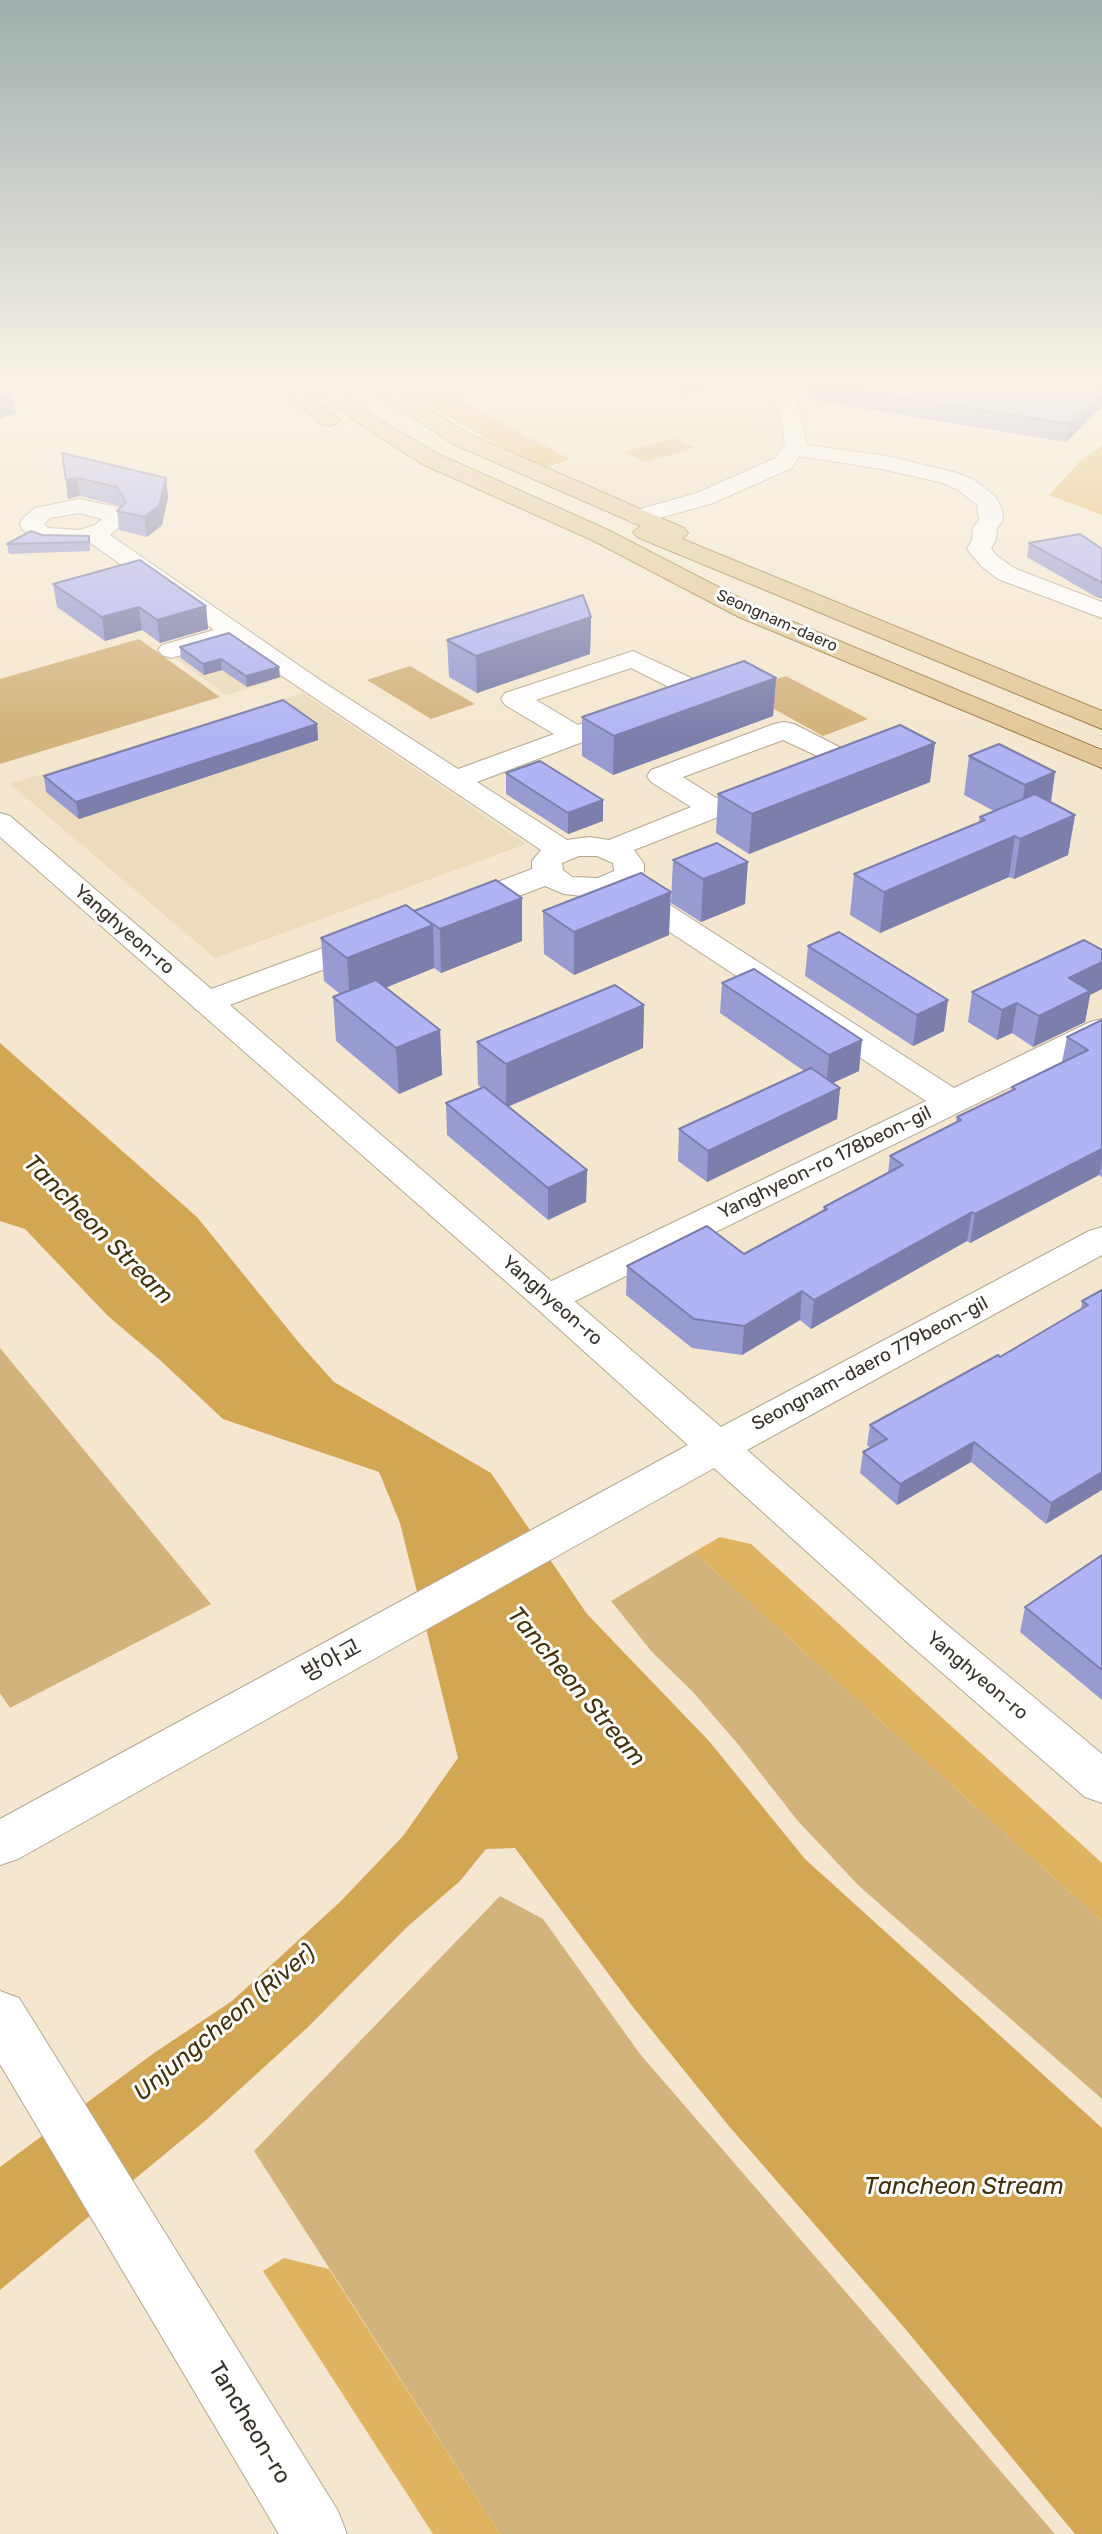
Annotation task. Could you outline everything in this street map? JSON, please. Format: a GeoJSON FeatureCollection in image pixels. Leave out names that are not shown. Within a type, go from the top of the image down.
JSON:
{"type":"FeatureCollection","features":[{"type":"Feature","properties":{"kind":"main road"},"geometry":{"type":"LineString","coordinates":[[484,501],[628,562],[701,586]]}},
{"type":"Feature","properties":{"kind":"main road","name":"Seongnam-daero"},"geometry":{"type":"LineString","coordinates":[[525,501],[600,535],[748,612],[1102,760]]}},
{"type":"Feature","properties":{"kind":"main road","name":"Seongnam-daero"},"geometry":{"type":"LineString","coordinates":[[573,501],[1102,721]]}},
{"type":"Feature","properties":{"kind":"main road"},"geometry":{"type":"LineString","coordinates":[[602,501],[749,562],[769,582]]}},
{"type":"Feature","properties":{"kind":"street"},"geometry":{"type":"LineString","coordinates":[[638,517],[694,501]]}},
{"type":"Feature","properties":{"kind":"street"},"geometry":{"type":"LineString","coordinates":[[988,501],[991,520],[985,528],[984,540],[979,549],[989,561],[1007,574],[1102,611]]}},
{"type":"Feature","properties":{"kind":"street"},"geometry":{"type":"LineString","coordinates":[[93,534],[455,780],[555,862]]}},
{"type":"Feature","properties":{"kind":"street"},"geometry":{"type":"LineString","coordinates":[[171,650],[234,632]]}},
{"type":"Feature","properties":{"kind":"street"},"geometry":{"type":"LineString","coordinates":[[455,780],[695,690],[634,659],[514,699],[574,734]]}},
{"type":"Feature","properties":{"kind":"street"},"geometry":{"type":"LineString","coordinates":[[714,808],[661,776],[784,730],[841,759],[803,774]]}},
{"type":"Feature","properties":{"kind":"street"},"geometry":{"type":"LineString","coordinates":[[609,850],[752,794]]}},
{"type":"Feature","properties":{"kind":"street","name":"Yanghyeon-ro"},"geometry":{"type":"LineString","coordinates":[[0,822],[549,1298],[923,1631],[1102,1783]]}},
{"type":"Feature","properties":{"kind":"street"},"geometry":{"type":"LineString","coordinates":[[207,1002],[417,923],[589,846],[609,850],[624,857],[629,863],[629,871],[624,878],[604,887],[576,887],[554,880],[555,862]]}},
{"type":"Feature","properties":{"kind":"street"},"geometry":{"type":"LineString","coordinates":[[615,883],[952,1102]]}},
{"type":"Feature","properties":{"kind":"street","name":"Yanghyeon-ro 178beon-gil"},"geometry":{"type":"LineString","coordinates":[[549,1298],[1102,1029]]}},
{"type":"Feature","properties":{"kind":"street","name":"Seongnam-daero 779beon-gil"},"geometry":{"type":"LineString","coordinates":[[640,1492],[1102,1239]]}},
{"type":"Feature","properties":{"kind":"street","name":"방아교"},"geometry":{"type":"LineString","coordinates":[[12,1837],[640,1492]]}},
{"type":"Feature","properties":{"kind":"street","name":"Tancheon-ro"},"geometry":{"type":"LineString","coordinates":[[0,2015],[315,2534]]}},
{"type":"Feature","properties":{"kind":"shaded area"},"geometry":{"type":"Polygon","coordinates":[[[610,501],[671,501],[653,507],[625,509],[610,501]]]}},
{"type":"Feature","properties":{"kind":"shaded area"},"geometry":{"type":"Polygon","coordinates":[[[1066,501],[1102,501],[1102,515],[1066,501]]]}},
{"type":"Feature","properties":{"kind":"shaded area"},"geometry":{"type":"Polygon","coordinates":[[[233,636],[290,676],[226,695],[170,654],[233,636]]]}},
{"type":"Feature","properties":{"kind":"shaded area"},"geometry":{"type":"Polygon","coordinates":[[[139,639],[220,697],[0,764],[0,679],[139,639]]]}},
{"type":"Feature","properties":{"kind":"shaded area"},"geometry":{"type":"Polygon","coordinates":[[[410,666],[475,704],[431,719],[367,680],[410,666]]]}},
{"type":"Feature","properties":{"kind":"shaded area"},"geometry":{"type":"Polygon","coordinates":[[[786,676],[868,719],[823,736],[741,691],[786,676]]]}},
{"type":"Feature","properties":{"kind":"shaded area"},"geometry":{"type":"Polygon","coordinates":[[[303,693],[526,844],[215,958],[10,784],[303,693]]]}},
{"type":"Feature","properties":{"kind":"shaded area"},"geometry":{"type":"Polygon","coordinates":[[[0,1348],[211,1604],[10,1708],[0,1693],[0,1348]]]}},
{"type":"Feature","properties":{"kind":"shaded area"},"geometry":{"type":"Polygon","coordinates":[[[720,1537],[751,1544],[1102,1863],[1102,1921],[694,1552],[720,1537]]]}},
{"type":"Feature","properties":{"kind":"shaded area"},"geometry":{"type":"Polygon","coordinates":[[[694,1552],[1102,1921],[1102,2099],[859,1886],[797,1820],[737,1743],[692,1691],[652,1652],[611,1601],[694,1552]]]}},
{"type":"Feature","properties":{"kind":"shaded area"},"geometry":{"type":"Polygon","coordinates":[[[500,1896],[543,1919],[640,2054],[1055,2534],[500,2534],[254,2151],[500,1896]]]}},
{"type":"Feature","properties":{"kind":"shaded area"},"geometry":{"type":"Polygon","coordinates":[[[284,2258],[329,2269],[500,2534],[433,2534],[263,2271],[284,2258]]]}},
{"type":"Feature","properties":{"kind":"water","name":"Tancheon Stream"},"geometry":{"type":"Polygon","coordinates":[[[0,1043],[197,1217],[334,1382],[491,1473],[587,1614],[709,1741],[805,1859],[1102,2128],[1102,2534],[1075,2534],[902,2325],[728,2125],[633,2007],[515,1848],[486,1849],[460,1881],[407,1927],[307,2028],[205,2121],[0,2290],[0,2167],[154,2053],[232,2001],[340,1902],[403,1836],[458,1758],[400,1523],[379,1472],[223,1419],[108,1316],[25,1229],[0,1221],[0,1043]]]}},
{"type":"Feature","properties":{"kind":"building"},"geometry":{"type":"Polygon","coordinates":[[[160,501],[159,506],[144,517],[117,511],[126,502],[160,501]]]}},
{"type":"Feature","properties":{"kind":"building"},"geometry":{"type":"Polygon","coordinates":[[[31,531],[42,535],[89,536],[89,542],[7,544],[31,531]]]}},
{"type":"Feature","properties":{"kind":"building"},"geometry":{"type":"Polygon","coordinates":[[[1080,534],[1102,549],[1102,583],[1029,543],[1080,534]]]}},
{"type":"Feature","properties":{"kind":"building"},"geometry":{"type":"Polygon","coordinates":[[[140,560],[206,606],[157,620],[139,607],[102,617],[53,584],[140,560]]]}},
{"type":"Feature","properties":{"kind":"building"},"geometry":{"type":"Polygon","coordinates":[[[583,595],[591,617],[476,656],[447,640],[583,595]]]}},
{"type":"Feature","properties":{"kind":"building"},"geometry":{"type":"Polygon","coordinates":[[[229,633],[279,667],[246,676],[221,659],[203,664],[180,647],[229,633]]]}},
{"type":"Feature","properties":{"kind":"building"},"geometry":{"type":"Polygon","coordinates":[[[744,661],[776,678],[614,736],[582,717],[744,661]]]}},
{"type":"Feature","properties":{"kind":"building"},"geometry":{"type":"Polygon","coordinates":[[[283,700],[317,724],[76,802],[44,776],[283,700]]]}},
{"type":"Feature","properties":{"kind":"building"},"geometry":{"type":"Polygon","coordinates":[[[900,725],[935,743],[752,814],[718,794],[900,725]]]}},
{"type":"Feature","properties":{"kind":"building"},"geometry":{"type":"Polygon","coordinates":[[[999,744],[1055,772],[1025,785],[969,756],[999,744]]]}},
{"type":"Feature","properties":{"kind":"building"},"geometry":{"type":"Polygon","coordinates":[[[540,761],[603,800],[568,813],[506,773],[540,761]]]}},
{"type":"Feature","properties":{"kind":"building"},"geometry":{"type":"Polygon","coordinates":[[[1035,794],[1075,815],[1020,839],[1015,836],[884,892],[854,874],[985,820],[980,817],[1035,794]]]}},
{"type":"Feature","properties":{"kind":"building"},"geometry":{"type":"Polygon","coordinates":[[[717,843],[748,862],[703,879],[673,860],[717,843]]]}},
{"type":"Feature","properties":{"kind":"building"},"geometry":{"type":"Polygon","coordinates":[[[641,873],[671,892],[574,932],[543,911],[641,873]]]}},
{"type":"Feature","properties":{"kind":"building"},"geometry":{"type":"Polygon","coordinates":[[[496,880],[522,898],[440,929],[414,911],[496,880]]]}},
{"type":"Feature","properties":{"kind":"building"},"geometry":{"type":"Polygon","coordinates":[[[406,905],[433,925],[347,958],[321,938],[406,905]]]}},
{"type":"Feature","properties":{"kind":"building"},"geometry":{"type":"Polygon","coordinates":[[[839,932],[948,1000],[917,1015],[808,946],[839,932]]]}},
{"type":"Feature","properties":{"kind":"building"},"geometry":{"type":"Polygon","coordinates":[[[1084,940],[1102,950],[1102,962],[1069,978],[1090,991],[1039,1016],[1017,1003],[1002,1010],[972,992],[1084,940]]]}},
{"type":"Feature","properties":{"kind":"building"},"geometry":{"type":"Polygon","coordinates":[[[754,969],[862,1040],[829,1055],[722,983],[754,969]]]}},
{"type":"Feature","properties":{"kind":"building"},"geometry":{"type":"Polygon","coordinates":[[[376,980],[440,1030],[396,1048],[333,997],[376,980]]]}},
{"type":"Feature","properties":{"kind":"building"},"geometry":{"type":"Polygon","coordinates":[[[615,985],[644,1005],[506,1064],[477,1042],[615,985]]]}},
{"type":"Feature","properties":{"kind":"building"},"geometry":{"type":"Polygon","coordinates":[[[1102,1020],[1102,1149],[975,1214],[972,1212],[814,1300],[802,1291],[744,1326],[694,1319],[627,1266],[707,1226],[744,1254],[903,1165],[890,1156],[961,1120],[957,1117],[1015,1089],[1012,1087],[1088,1050],[1067,1037],[1102,1020]]]}},
{"type":"Feature","properties":{"kind":"building"},"geometry":{"type":"Polygon","coordinates":[[[811,1068],[840,1088],[708,1151],[679,1129],[811,1068]]]}},
{"type":"Feature","properties":{"kind":"building"},"geometry":{"type":"Polygon","coordinates":[[[484,1087],[587,1170],[548,1188],[446,1103],[484,1087]]]}},
{"type":"Feature","properties":{"kind":"building"},"geometry":{"type":"Polygon","coordinates":[[[1102,1290],[1102,1472],[1051,1503],[974,1442],[900,1484],[863,1452],[887,1439],[870,1425],[998,1355],[1000,1357],[1088,1305],[1082,1301],[1102,1290]]]}},
{"type":"Feature","properties":{"kind":"building"},"geometry":{"type":"Polygon","coordinates":[[[1102,1555],[1102,1670],[1025,1607],[1102,1555]]]}},
{"type":"Feature","properties":{"kind":"water label","name":"Unjungcheon (River)"},"geometry":{"type":"Point","coordinates":[225,2023]}}]}
